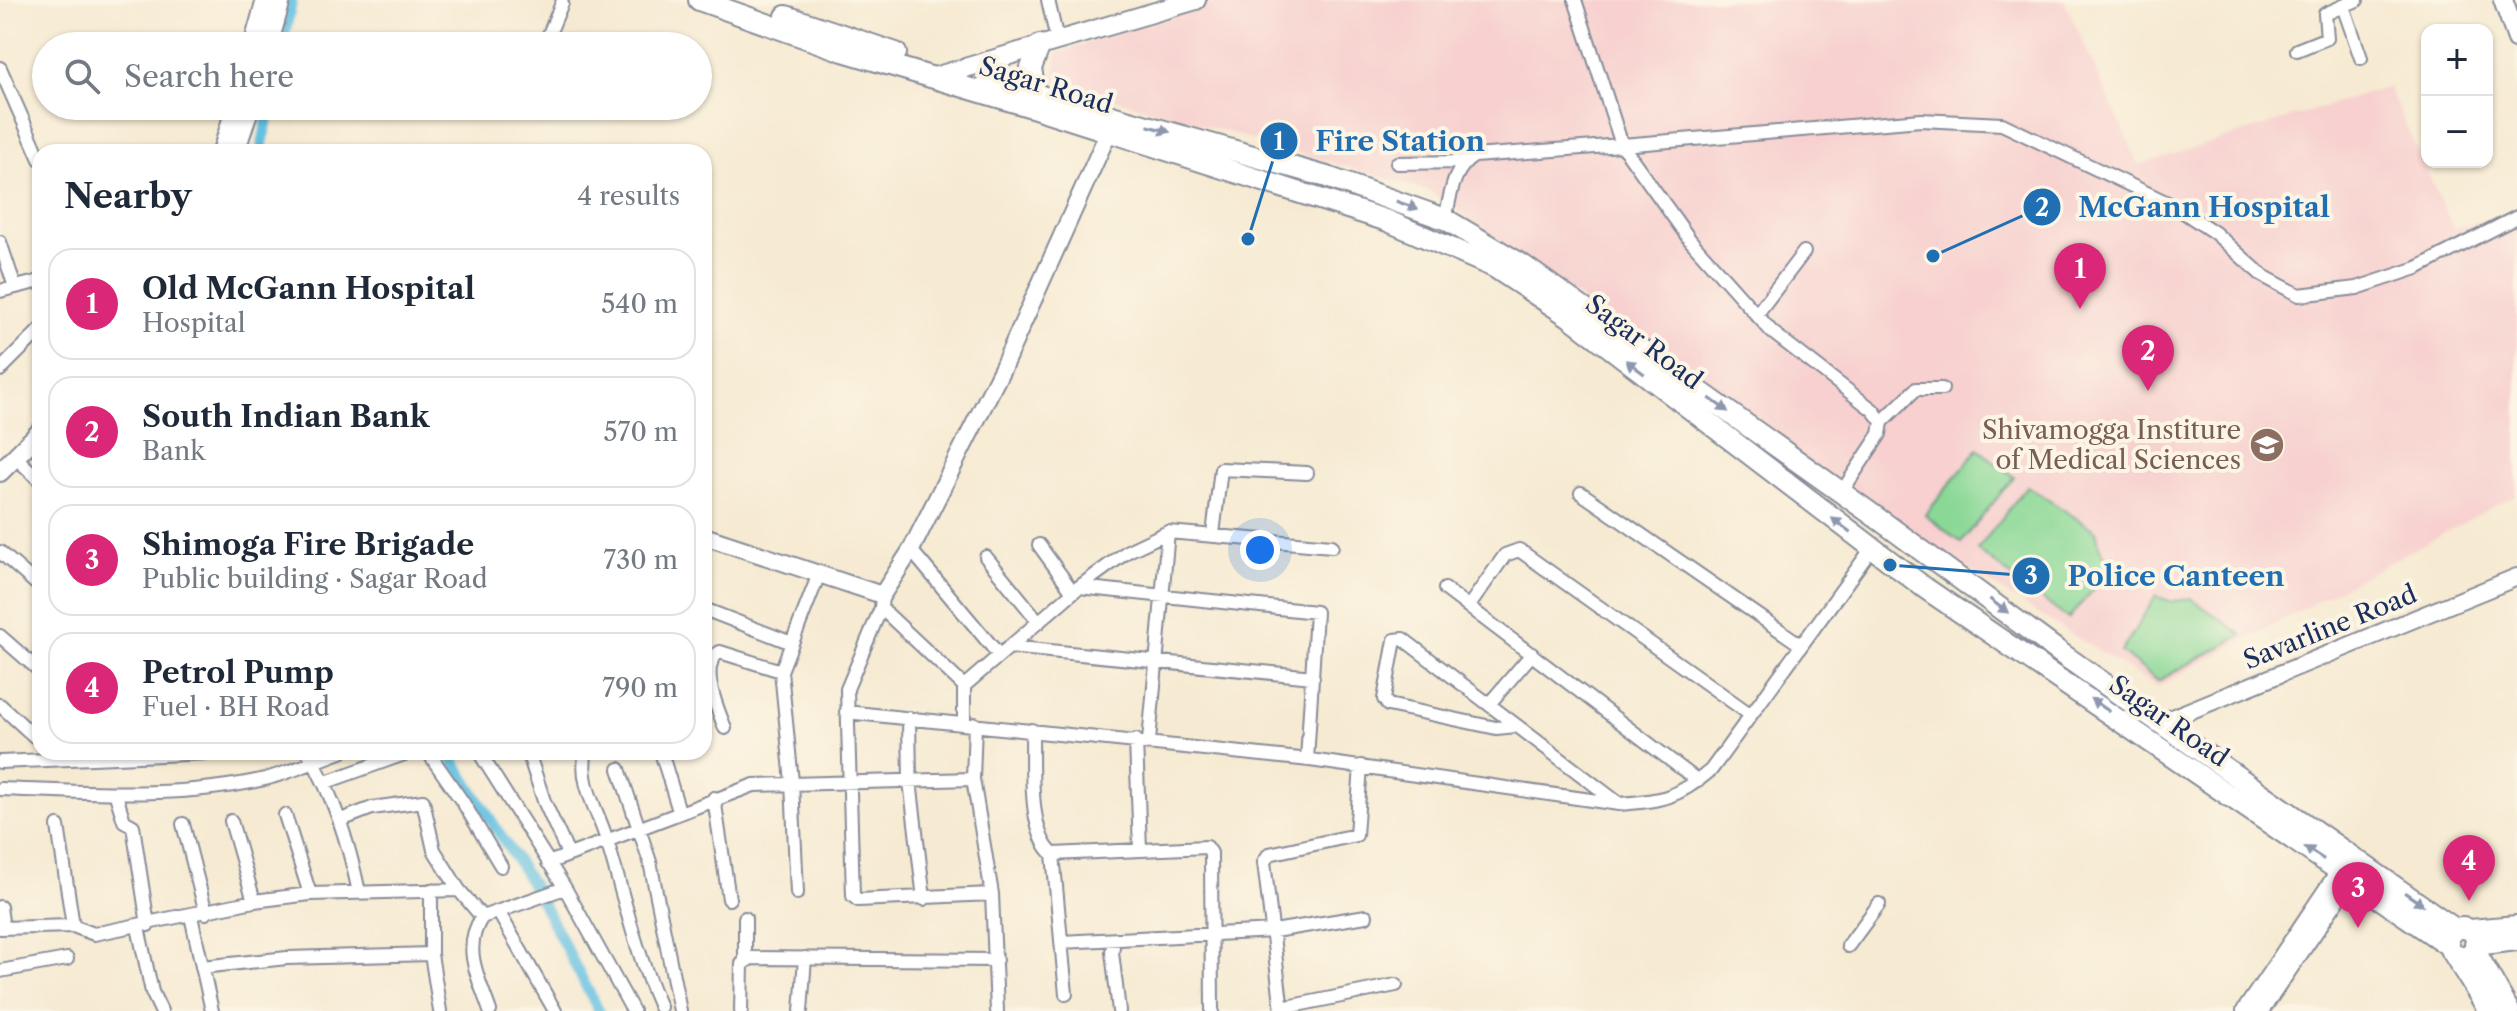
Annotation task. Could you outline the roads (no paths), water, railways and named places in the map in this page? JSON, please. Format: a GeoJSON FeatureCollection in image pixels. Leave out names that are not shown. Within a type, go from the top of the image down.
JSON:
{"type":"FeatureCollection","features":[{"type":"Feature","properties":{"kind":"main road"},"geometry":{"type":"LineString","coordinates":[[257,32],[266,0]]}},
{"type":"Feature","properties":{"kind":"main road"},"geometry":{"type":"LineString","coordinates":[[272,32],[281,0]]}},
{"type":"Feature","properties":{"kind":"main road","name":"Sagar Road"},"geometry":{"type":"LineString","coordinates":[[699,0],[843,51],[1035,93],[1112,124],[1388,221],[1494,267],[1570,317],[1872,548],[2346,874],[2462,942]]}},
{"type":"Feature","properties":{"kind":"main road","name":"Sagar Road"},"geometry":{"type":"LineString","coordinates":[[736,0],[940,74],[1112,124],[1327,177],[1445,219],[1521,264],[2062,654],[2162,722],[2462,942]]}},
{"type":"Feature","properties":{"kind":"main road"},"geometry":{"type":"LineString","coordinates":[[940,74],[1196,0]]}},
{"type":"Feature","properties":{"kind":"main road"},"geometry":{"type":"LineString","coordinates":[[2508,3],[2517,39]]}},
{"type":"Feature","properties":{"kind":"main road"},"geometry":{"type":"LineString","coordinates":[[1035,93],[1031,68],[1048,42]]}},
{"type":"Feature","properties":{"kind":"main road"},"geometry":{"type":"LineString","coordinates":[[224,144],[232,120]]}},
{"type":"Feature","properties":{"kind":"main road"},"geometry":{"type":"LineString","coordinates":[[238,144],[245,120]]}},
{"type":"Feature","properties":{"kind":"main road"},"geometry":{"type":"LineString","coordinates":[[0,472],[32,440]]}},
{"type":"Feature","properties":{"kind":"main road"},"geometry":{"type":"LineString","coordinates":[[2462,942],[2517,926]]}},
{"type":"Feature","properties":{"kind":"main road"},"geometry":{"type":"LineString","coordinates":[[2462,942],[2517,940]]}},
{"type":"Feature","properties":{"kind":"main road"},"geometry":{"type":"LineString","coordinates":[[2462,942],[2499,1007]]}},
{"type":"Feature","properties":{"kind":"street"},"geometry":{"type":"LineString","coordinates":[[1048,0],[1048,42]]}},
{"type":"Feature","properties":{"kind":"street"},"geometry":{"type":"LineString","coordinates":[[1575,0],[1622,145],[1690,240],[1772,332],[1873,410],[1882,422]]}},
{"type":"Feature","properties":{"kind":"street"},"geometry":{"type":"LineString","coordinates":[[2297,50],[2327,38],[2323,16],[2357,0]]}},
{"type":"Feature","properties":{"kind":"street"},"geometry":{"type":"LineString","coordinates":[[550,32],[562,3]]}},
{"type":"Feature","properties":{"kind":"street"},"geometry":{"type":"LineString","coordinates":[[2343,6],[2361,58]]}},
{"type":"Feature","properties":{"kind":"street"},"geometry":{"type":"LineString","coordinates":[[0,68],[33,144]]}},
{"type":"Feature","properties":{"kind":"street"},"geometry":{"type":"LineString","coordinates":[[1445,219],[1456,174],[1464,162],[1474,156],[1921,120],[2002,124],[2176,207],[2215,233],[2263,276],[2299,295],[2357,288],[2417,268],[2517,217]]}},
{"type":"Feature","properties":{"kind":"street"},"geometry":{"type":"LineString","coordinates":[[992,894],[858,900],[853,896],[847,689],[882,601],[1003,367],[1112,124]]}},
{"type":"Feature","properties":{"kind":"street"},"geometry":{"type":"LineString","coordinates":[[1397,163],[1464,162]]}},
{"type":"Feature","properties":{"kind":"street"},"geometry":{"type":"LineString","coordinates":[[0,242],[15,287]]}},
{"type":"Feature","properties":{"kind":"street"},"geometry":{"type":"LineString","coordinates":[[1756,315],[1804,252]]}},
{"type":"Feature","properties":{"kind":"street"},"geometry":{"type":"LineString","coordinates":[[0,291],[32,283]]}},
{"type":"Feature","properties":{"kind":"street"},"geometry":{"type":"LineString","coordinates":[[0,370],[32,338]]}},
{"type":"Feature","properties":{"kind":"street"},"geometry":{"type":"LineString","coordinates":[[0,354],[20,350]]}},
{"type":"Feature","properties":{"kind":"street"},"geometry":{"type":"LineString","coordinates":[[1841,493],[1880,434],[1882,422],[1916,389],[1942,389]]}},
{"type":"Feature","properties":{"kind":"street"},"geometry":{"type":"LineString","coordinates":[[15,457],[32,473]]}},
{"type":"Feature","properties":{"kind":"street"},"geometry":{"type":"LineString","coordinates":[[1213,534],[1221,469],[1307,473]]}},
{"type":"Feature","properties":{"kind":"street"},"geometry":{"type":"LineString","coordinates":[[1581,493],[1801,645]]}},
{"type":"Feature","properties":{"kind":"street"},"geometry":{"type":"LineString","coordinates":[[1140,850],[1142,741],[1157,661],[1168,532]]}},
{"type":"Feature","properties":{"kind":"street"},"geometry":{"type":"LineString","coordinates":[[964,686],[1076,590],[1128,551],[1168,532],[1332,546]]}},
{"type":"Feature","properties":{"kind":"street"},"geometry":{"type":"LineString","coordinates":[[712,539],[819,574],[882,601],[964,686],[973,779],[992,894],[997,1011]]}},
{"type":"Feature","properties":{"kind":"street"},"geometry":{"type":"LineString","coordinates":[[1039,545],[1076,590],[1314,611],[1317,615],[1307,760]]}},
{"type":"Feature","properties":{"kind":"street"},"geometry":{"type":"LineString","coordinates":[[846,712],[1361,766],[1619,804],[1660,801],[1688,790],[1711,770],[1872,548]]}},
{"type":"Feature","properties":{"kind":"street"},"geometry":{"type":"LineString","coordinates":[[911,550],[1004,651],[1157,661],[1313,677]]}},
{"type":"Feature","properties":{"kind":"street"},"geometry":{"type":"LineString","coordinates":[[1469,606],[1505,555],[1519,550],[1751,715]]}},
{"type":"Feature","properties":{"kind":"street"},"geometry":{"type":"LineString","coordinates":[[0,552],[32,580]]}},
{"type":"Feature","properties":{"kind":"street"},"geometry":{"type":"LineString","coordinates":[[986,557],[1039,622]]}},
{"type":"Feature","properties":{"kind":"street"},"geometry":{"type":"LineString","coordinates":[[797,893],[792,782],[781,671],[789,642],[819,574]]}},
{"type":"Feature","properties":{"kind":"street","name":"Savarline Road"},"geometry":{"type":"LineString","coordinates":[[2162,722],[2517,577]]}},
{"type":"Feature","properties":{"kind":"street"},"geometry":{"type":"LineString","coordinates":[[1445,589],[1698,781]]}},
{"type":"Feature","properties":{"kind":"street"},"geometry":{"type":"LineString","coordinates":[[712,612],[789,642]]}},
{"type":"Feature","properties":{"kind":"street"},"geometry":{"type":"LineString","coordinates":[[0,636],[32,664]]}},
{"type":"Feature","properties":{"kind":"street"},"geometry":{"type":"LineString","coordinates":[[1517,726],[1496,728],[1388,705],[1384,699],[1395,640],[1403,639],[1489,704],[1619,804]]}},
{"type":"Feature","properties":{"kind":"street"},"geometry":{"type":"LineString","coordinates":[[712,659],[720,652],[781,671]]}},
{"type":"Feature","properties":{"kind":"street"},"geometry":{"type":"LineString","coordinates":[[1489,704],[1532,654]]}},
{"type":"Feature","properties":{"kind":"street"},"geometry":{"type":"LineString","coordinates":[[712,687],[725,728]]}},
{"type":"Feature","properties":{"kind":"street"},"geometry":{"type":"LineString","coordinates":[[0,705],[32,734]]}},
{"type":"Feature","properties":{"kind":"street"},"geometry":{"type":"LineString","coordinates":[[909,718],[910,781],[924,899]]}},
{"type":"Feature","properties":{"kind":"street"},"geometry":{"type":"LineString","coordinates":[[1032,730],[1037,822],[1043,842],[1053,854],[1066,994]]}},
{"type":"Feature","properties":{"kind":"street"},"geometry":{"type":"LineString","coordinates":[[0,762],[46,760]]}},
{"type":"Feature","properties":{"kind":"street"},"geometry":{"type":"LineString","coordinates":[[0,789],[116,795],[263,779],[304,760]]}},
{"type":"Feature","properties":{"kind":"street"},"geometry":{"type":"LineString","coordinates":[[313,760],[326,782],[341,820],[359,892]]}},
{"type":"Feature","properties":{"kind":"street"},"geometry":{"type":"LineString","coordinates":[[326,782],[388,760]]}},
{"type":"Feature","properties":{"kind":"street"},"geometry":{"type":"LineString","coordinates":[[434,760],[501,866]]}},
{"type":"Feature","properties":{"kind":"street"},"geometry":{"type":"LineString","coordinates":[[484,760],[548,863],[560,890],[633,1011]]}},
{"type":"Feature","properties":{"kind":"street"},"geometry":{"type":"LineString","coordinates":[[531,760],[568,854]]}},
{"type":"Feature","properties":{"kind":"street"},"geometry":{"type":"LineString","coordinates":[[586,760],[585,780],[607,838],[630,928],[660,1007]]}},
{"type":"Feature","properties":{"kind":"street"},"geometry":{"type":"LineString","coordinates":[[663,760],[679,811]]}},
{"type":"Feature","properties":{"kind":"street"},"geometry":{"type":"LineString","coordinates":[[1361,766],[1356,835],[1266,857],[1282,1010],[1396,985]]}},
{"type":"Feature","properties":{"kind":"street"},"geometry":{"type":"LineString","coordinates":[[619,769],[663,919],[680,1011]]}},
{"type":"Feature","properties":{"kind":"street"},"geometry":{"type":"LineString","coordinates":[[548,863],[607,838],[754,785],[973,779]]}},
{"type":"Feature","properties":{"kind":"street"},"geometry":{"type":"LineString","coordinates":[[116,795],[124,821],[133,826],[152,992],[161,1011]]}},
{"type":"Feature","properties":{"kind":"street"},"geometry":{"type":"LineString","coordinates":[[714,798],[729,899]]}},
{"type":"Feature","properties":{"kind":"street"},"geometry":{"type":"LineString","coordinates":[[341,820],[372,808],[423,801],[434,850],[459,890],[482,917]]}},
{"type":"Feature","properties":{"kind":"street"},"geometry":{"type":"LineString","coordinates":[[285,815],[310,894]]}},
{"type":"Feature","properties":{"kind":"street"},"geometry":{"type":"LineString","coordinates":[[231,821],[254,901]]}},
{"type":"Feature","properties":{"kind":"street"},"geometry":{"type":"LineString","coordinates":[[183,824],[206,913]]}},
{"type":"Feature","properties":{"kind":"street"},"geometry":{"type":"LineString","coordinates":[[58,826],[73,926]]}},
{"type":"Feature","properties":{"kind":"street"},"geometry":{"type":"LineString","coordinates":[[1053,854],[1210,849],[1212,1011]]}},
{"type":"Feature","properties":{"kind":"street"},"geometry":{"type":"LineString","coordinates":[[2245,1011],[2346,874]]}},
{"type":"Feature","properties":{"kind":"street"},"geometry":{"type":"LineString","coordinates":[[2260,1011],[2346,874]]}},
{"type":"Feature","properties":{"kind":"street"},"geometry":{"type":"LineString","coordinates":[[431,890],[431,954],[440,1011]]}},
{"type":"Feature","properties":{"kind":"street"},"geometry":{"type":"LineString","coordinates":[[0,907],[2,928],[73,926],[94,934],[254,901],[310,894],[459,890]]}},
{"type":"Feature","properties":{"kind":"street"},"geometry":{"type":"LineString","coordinates":[[490,1011],[471,953],[474,930],[482,917],[560,890]]}},
{"type":"Feature","properties":{"kind":"street"},"geometry":{"type":"LineString","coordinates":[[1848,946],[1879,904]]}},
{"type":"Feature","properties":{"kind":"street"},"geometry":{"type":"LineString","coordinates":[[499,913],[555,1011]]}},
{"type":"Feature","properties":{"kind":"street"},"geometry":{"type":"LineString","coordinates":[[191,916],[212,1011]]}},
{"type":"Feature","properties":{"kind":"street"},"geometry":{"type":"LineString","coordinates":[[1061,942],[1114,941],[1122,936],[1274,931],[1366,916]]}},
{"type":"Feature","properties":{"kind":"street"},"geometry":{"type":"LineString","coordinates":[[741,1011],[745,918]]}},
{"type":"Feature","properties":{"kind":"street"},"geometry":{"type":"LineString","coordinates":[[1114,941],[1112,952],[1119,1011]]}},
{"type":"Feature","properties":{"kind":"street"},"geometry":{"type":"LineString","coordinates":[[202,967],[287,958],[431,954]]}},
{"type":"Feature","properties":{"kind":"street"},"geometry":{"type":"LineString","coordinates":[[802,1011],[805,958]]}},
{"type":"Feature","properties":{"kind":"street"},"geometry":{"type":"LineString","coordinates":[[0,971],[67,959]]}},
{"type":"Feature","properties":{"kind":"street"},"geometry":{"type":"LineString","coordinates":[[745,960],[996,960]]}},
{"type":"Feature","properties":{"kind":"waterway"},"geometry":{"type":"LineString","coordinates":[[285,32],[292,0]]}},
{"type":"Feature","properties":{"kind":"waterway"},"geometry":{"type":"LineString","coordinates":[[263,144],[267,120]]}},
{"type":"Feature","properties":{"kind":"waterway"},"geometry":{"type":"LineString","coordinates":[[453,760],[536,891],[599,1011]]}},
{"type":"Feature","properties":{"kind":"place","name":"Fire Station"},"geometry":{"type":"Point","coordinates":[1248,239]}},
{"type":"Feature","properties":{"kind":"place","name":"McGann Hospital"},"geometry":{"type":"Point","coordinates":[1933,256]}},
{"type":"Feature","properties":{"kind":"place","name":"Old McGann Hospital"},"geometry":{"type":"Point","coordinates":[2080,309]}},
{"type":"Feature","properties":{"kind":"place","name":"South Indian Bank"},"geometry":{"type":"Point","coordinates":[2148,391]}},
{"type":"Feature","properties":{"kind":"place","name":"Shivamogga Institure of Medical Sciences"},"geometry":{"type":"Point","coordinates":[2267,445]}},
{"type":"Feature","properties":{"kind":"place","name":"Police Canteen"},"geometry":{"type":"Point","coordinates":[1890,565]}},
{"type":"Feature","properties":{"kind":"place","name":"Petrol Pump"},"geometry":{"type":"Point","coordinates":[2469,901]}},
{"type":"Feature","properties":{"kind":"place","name":"Shimoga Fire Brigade"},"geometry":{"type":"Point","coordinates":[2358,928]}}]}
